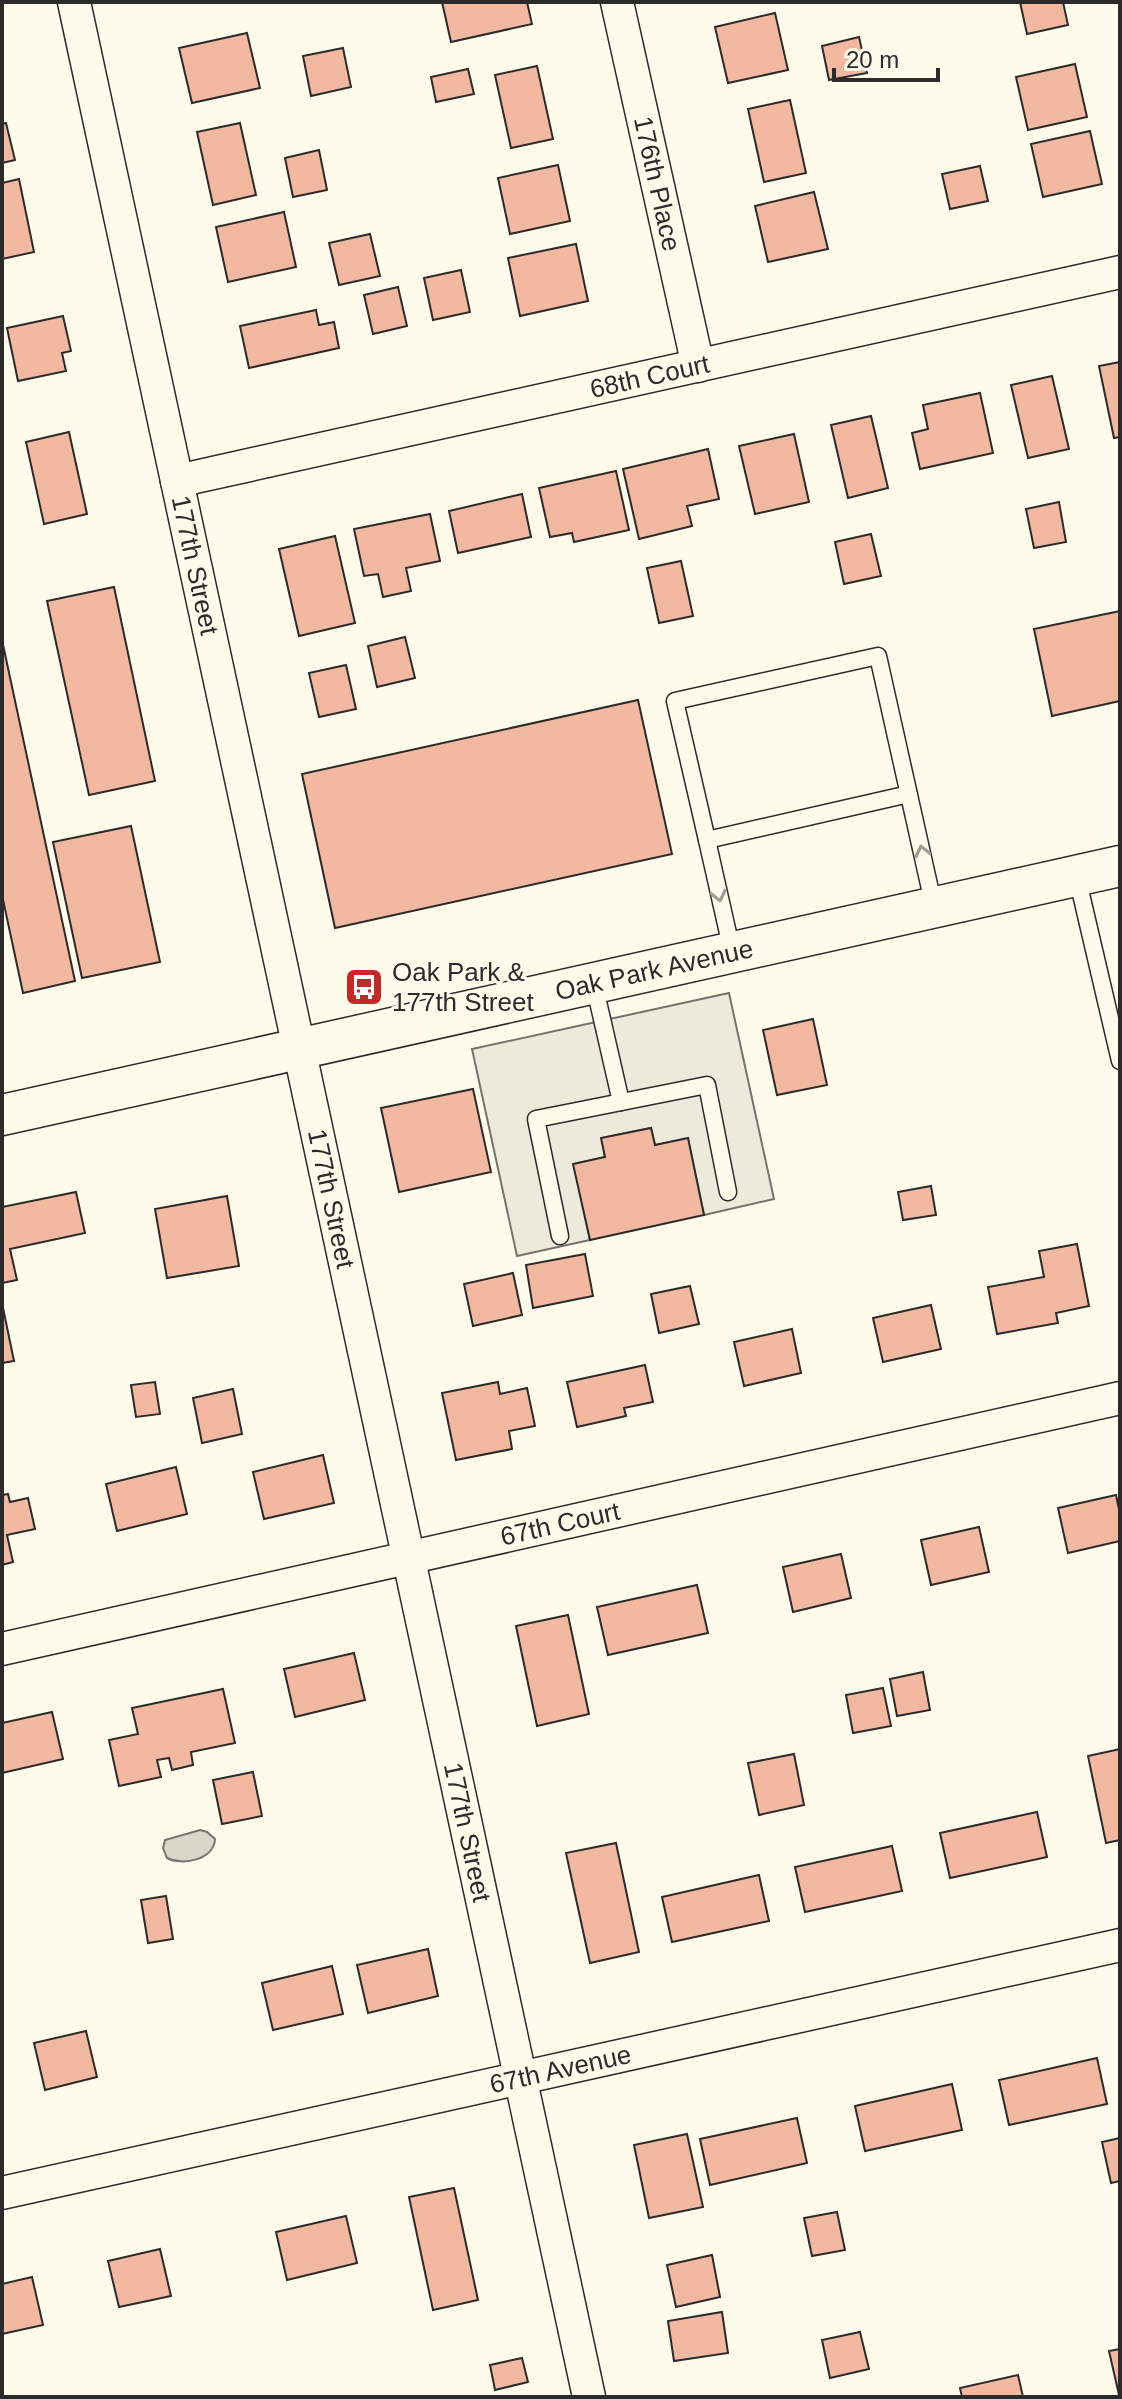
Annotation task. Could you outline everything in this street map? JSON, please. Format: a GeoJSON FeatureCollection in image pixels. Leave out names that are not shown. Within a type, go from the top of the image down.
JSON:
{"type":"FeatureCollection","features":[{"type":"Feature","properties":{"kind":"street","name":"177th Street"},"geometry":{"type":"LineString","coordinates":[[74,2],[589,2397]]}},
{"type":"Feature","properties":{"kind":"street","name":"176th Place"},"geometry":{"type":"LineString","coordinates":[[617,2],[698,366]]}},
{"type":"Feature","properties":{"kind":"street","name":"68th Court"},"geometry":{"type":"LineString","coordinates":[[177,481],[1120,272]]}},
{"type":"Feature","properties":{"kind":"street","name":"Oak Park Avenue"},"geometry":{"type":"LineString","coordinates":[[2,1115],[1120,866]]}},
{"type":"Feature","properties":{"kind":"street","name":"67th Court"},"geometry":{"type":"LineString","coordinates":[[2,1649],[1120,1398]]}},
{"type":"Feature","properties":{"kind":"street","name":"67th Avenue"},"geometry":{"type":"LineString","coordinates":[[2,2193],[1120,1945]]}},
{"type":"Feature","properties":{"kind":"lane"},"geometry":{"type":"LineString","coordinates":[[732,953],[675,701],[862,659],[878,656],[934,908]]}},
{"type":"Feature","properties":{"kind":"lane"},"geometry":{"type":"LineString","coordinates":[[707,840],[909,794]]}},
{"type":"Feature","properties":{"kind":"lane"},"geometry":{"type":"LineString","coordinates":[[1076,876],[1120,1061]]}},
{"type":"Feature","properties":{"kind":"lane"},"geometry":{"type":"LineString","coordinates":[[594,984],[621,1102]]}},
{"type":"Feature","properties":{"kind":"lane"},"geometry":{"type":"LineString","coordinates":[[560,1236],[536,1119],[707,1085],[728,1192]]}},
{"type":"Feature","properties":{"kind":"shaded area"},"geometry":{"type":"Polygon","coordinates":[[[729,993],[774,1199],[704,1215],[688,1139],[655,1145],[651,1128],[602,1138],[605,1157],[574,1164],[590,1240],[517,1256],[472,1049],[729,993]]]}},
{"type":"Feature","properties":{"kind":"shaded area"},"geometry":{"type":"Polygon","coordinates":[[[200,1830],[215,1839],[209,1852],[189,1861],[167,1858],[163,1848],[165,1840],[200,1830]]]}},
{"type":"Feature","properties":{"kind":"building"},"geometry":{"type":"Polygon","coordinates":[[[442,2],[527,2],[532,24],[451,42],[442,2]]]}},
{"type":"Feature","properties":{"kind":"building"},"geometry":{"type":"Polygon","coordinates":[[[1020,2],[1063,2],[1068,25],[1027,34],[1020,2]]]}},
{"type":"Feature","properties":{"kind":"building"},"geometry":{"type":"Polygon","coordinates":[[[775,13],[788,70],[728,83],[715,27],[775,13]]]}},
{"type":"Feature","properties":{"kind":"building"},"geometry":{"type":"Polygon","coordinates":[[[247,33],[260,88],[192,103],[179,48],[247,33]]]}},
{"type":"Feature","properties":{"kind":"building"},"geometry":{"type":"Polygon","coordinates":[[[859,37],[867,73],[829,80],[822,46],[859,37]]]}},
{"type":"Feature","properties":{"kind":"building"},"geometry":{"type":"Polygon","coordinates":[[[343,48],[351,87],[311,96],[303,56],[343,48]]]}},
{"type":"Feature","properties":{"kind":"building"},"geometry":{"type":"Polygon","coordinates":[[[1075,64],[1087,117],[1028,130],[1016,77],[1075,64]]]}},
{"type":"Feature","properties":{"kind":"building"},"geometry":{"type":"Polygon","coordinates":[[[537,66],[553,139],[511,148],[495,75],[537,66]]]}},
{"type":"Feature","properties":{"kind":"building"},"geometry":{"type":"Polygon","coordinates":[[[468,69],[474,94],[436,102],[431,77],[468,69]]]}},
{"type":"Feature","properties":{"kind":"building"},"geometry":{"type":"Polygon","coordinates":[[[790,100],[806,173],[764,182],[748,109],[790,100]]]}},
{"type":"Feature","properties":{"kind":"building"},"geometry":{"type":"Polygon","coordinates":[[[6,123],[15,160],[2,163],[2,124],[6,123]]]}},
{"type":"Feature","properties":{"kind":"building"},"geometry":{"type":"Polygon","coordinates":[[[240,123],[256,195],[213,205],[197,132],[240,123]]]}},
{"type":"Feature","properties":{"kind":"building"},"geometry":{"type":"Polygon","coordinates":[[[1090,131],[1102,184],[1043,197],[1031,144],[1090,131]]]}},
{"type":"Feature","properties":{"kind":"building"},"geometry":{"type":"Polygon","coordinates":[[[319,150],[327,190],[293,197],[285,158],[319,150]]]}},
{"type":"Feature","properties":{"kind":"building"},"geometry":{"type":"Polygon","coordinates":[[[558,165],[570,221],[510,234],[498,178],[558,165]]]}},
{"type":"Feature","properties":{"kind":"building"},"geometry":{"type":"Polygon","coordinates":[[[980,166],[988,201],[950,209],[942,174],[980,166]]]}},
{"type":"Feature","properties":{"kind":"building"},"geometry":{"type":"Polygon","coordinates":[[[19,179],[34,252],[2,259],[2,183],[19,179]]]}},
{"type":"Feature","properties":{"kind":"building"},"geometry":{"type":"Polygon","coordinates":[[[814,192],[828,249],[768,262],[755,206],[814,192]]]}},
{"type":"Feature","properties":{"kind":"building"},"geometry":{"type":"Polygon","coordinates":[[[284,212],[296,267],[228,282],[216,227],[284,212]]]}},
{"type":"Feature","properties":{"kind":"building"},"geometry":{"type":"Polygon","coordinates":[[[370,234],[380,276],[339,285],[329,243],[370,234]]]}},
{"type":"Feature","properties":{"kind":"building"},"geometry":{"type":"Polygon","coordinates":[[[576,244],[588,301],[520,316],[508,258],[576,244]]]}},
{"type":"Feature","properties":{"kind":"building"},"geometry":{"type":"Polygon","coordinates":[[[461,270],[470,312],[433,320],[424,278],[461,270]]]}},
{"type":"Feature","properties":{"kind":"building"},"geometry":{"type":"Polygon","coordinates":[[[398,287],[407,326],[373,334],[364,295],[398,287]]]}},
{"type":"Feature","properties":{"kind":"building"},"geometry":{"type":"Polygon","coordinates":[[[316,310],[319,325],[334,322],[339,348],[249,368],[240,326],[316,310]]]}},
{"type":"Feature","properties":{"kind":"building"},"geometry":{"type":"Polygon","coordinates":[[[63,316],[71,351],[62,353],[66,371],[18,381],[7,328],[63,316]]]}},
{"type":"Feature","properties":{"kind":"building"},"geometry":{"type":"Polygon","coordinates":[[[1120,362],[1120,437],[1114,438],[1099,366],[1120,362]]]}},
{"type":"Feature","properties":{"kind":"building"},"geometry":{"type":"Polygon","coordinates":[[[1052,376],[1069,449],[1028,458],[1011,385],[1052,376]]]}},
{"type":"Feature","properties":{"kind":"building"},"geometry":{"type":"Polygon","coordinates":[[[980,393],[993,453],[920,469],[912,433],[928,429],[923,405],[980,393]]]}},
{"type":"Feature","properties":{"kind":"building"},"geometry":{"type":"Polygon","coordinates":[[[871,416],[888,488],[848,498],[831,425],[871,416]]]}},
{"type":"Feature","properties":{"kind":"building"},"geometry":{"type":"Polygon","coordinates":[[[69,432],[87,514],[44,524],[26,442],[69,432]]]}},
{"type":"Feature","properties":{"kind":"building"},"geometry":{"type":"Polygon","coordinates":[[[794,434],[809,502],[755,514],[739,446],[794,434]]]}},
{"type":"Feature","properties":{"kind":"building"},"geometry":{"type":"Polygon","coordinates":[[[708,449],[719,499],[687,506],[692,526],[639,539],[623,469],[708,449]]]}},
{"type":"Feature","properties":{"kind":"building"},"geometry":{"type":"Polygon","coordinates":[[[616,471],[629,530],[574,542],[572,533],[550,537],[539,488],[616,471]]]}},
{"type":"Feature","properties":{"kind":"building"},"geometry":{"type":"Polygon","coordinates":[[[522,494],[531,537],[458,553],[449,511],[522,494]]]}},
{"type":"Feature","properties":{"kind":"building"},"geometry":{"type":"Polygon","coordinates":[[[1059,502],[1066,542],[1034,548],[1026,509],[1059,502]]]}},
{"type":"Feature","properties":{"kind":"building"},"geometry":{"type":"Polygon","coordinates":[[[430,514],[440,561],[406,568],[411,591],[383,597],[378,574],[364,576],[354,529],[430,514]]]}},
{"type":"Feature","properties":{"kind":"building"},"geometry":{"type":"Polygon","coordinates":[[[871,534],[881,576],[844,584],[835,542],[871,534]]]}},
{"type":"Feature","properties":{"kind":"building"},"geometry":{"type":"Polygon","coordinates":[[[335,536],[355,623],[299,636],[279,549],[335,536]]]}},
{"type":"Feature","properties":{"kind":"building"},"geometry":{"type":"Polygon","coordinates":[[[681,561],[693,616],[659,623],[647,568],[681,561]]]}},
{"type":"Feature","properties":{"kind":"building"},"geometry":{"type":"Polygon","coordinates":[[[114,587],[155,781],[89,795],[47,601],[114,587]]]}},
{"type":"Feature","properties":{"kind":"building"},"geometry":{"type":"Polygon","coordinates":[[[1120,611],[1120,701],[1052,716],[1034,629],[1120,611]]]}},
{"type":"Feature","properties":{"kind":"building"},"geometry":{"type":"Polygon","coordinates":[[[405,637],[415,678],[377,687],[368,646],[405,637]]]}},
{"type":"Feature","properties":{"kind":"building"},"geometry":{"type":"Polygon","coordinates":[[[2,640],[75,981],[23,993],[2,895],[2,640]]]}},
{"type":"Feature","properties":{"kind":"building"},"geometry":{"type":"Polygon","coordinates":[[[346,665],[356,709],[319,717],[309,673],[346,665]]]}},
{"type":"Feature","properties":{"kind":"building"},"geometry":{"type":"Polygon","coordinates":[[[638,700],[672,854],[335,928],[302,774],[638,700]]]}},
{"type":"Feature","properties":{"kind":"building"},"geometry":{"type":"Polygon","coordinates":[[[131,826],[160,962],[82,978],[53,842],[131,826]]]}},
{"type":"Feature","properties":{"kind":"building"},"geometry":{"type":"Polygon","coordinates":[[[813,1019],[827,1085],[777,1095],[763,1030],[813,1019]]]}},
{"type":"Feature","properties":{"kind":"building"},"geometry":{"type":"Polygon","coordinates":[[[473,1089],[491,1172],[399,1192],[381,1108],[473,1089]]]}},
{"type":"Feature","properties":{"kind":"building"},"geometry":{"type":"Polygon","coordinates":[[[651,1128],[655,1145],[688,1138],[704,1215],[590,1240],[573,1164],[605,1157],[601,1138],[651,1128]]]}},
{"type":"Feature","properties":{"kind":"building"},"geometry":{"type":"Polygon","coordinates":[[[931,1186],[936,1215],[903,1220],[898,1192],[931,1186]]]}},
{"type":"Feature","properties":{"kind":"building"},"geometry":{"type":"Polygon","coordinates":[[[76,1192],[85,1233],[10,1249],[17,1280],[2,1283],[2,1207],[76,1192]]]}},
{"type":"Feature","properties":{"kind":"building"},"geometry":{"type":"Polygon","coordinates":[[[227,1196],[239,1266],[167,1278],[155,1209],[227,1196]]]}},
{"type":"Feature","properties":{"kind":"building"},"geometry":{"type":"Polygon","coordinates":[[[1077,1244],[1089,1306],[1056,1313],[1058,1323],[997,1334],[988,1287],[1044,1277],[1039,1251],[1077,1244]]]}},
{"type":"Feature","properties":{"kind":"building"},"geometry":{"type":"Polygon","coordinates":[[[585,1254],[593,1296],[533,1308],[526,1265],[585,1254]]]}},
{"type":"Feature","properties":{"kind":"building"},"geometry":{"type":"Polygon","coordinates":[[[513,1273],[522,1315],[473,1326],[464,1284],[513,1273]]]}},
{"type":"Feature","properties":{"kind":"building"},"geometry":{"type":"Polygon","coordinates":[[[690,1286],[699,1324],[659,1333],[651,1294],[690,1286]]]}},
{"type":"Feature","properties":{"kind":"building"},"geometry":{"type":"Polygon","coordinates":[[[2,1303],[14,1361],[2,1363],[2,1303]]]}},
{"type":"Feature","properties":{"kind":"building"},"geometry":{"type":"Polygon","coordinates":[[[931,1305],[941,1349],[883,1362],[873,1318],[931,1305]]]}},
{"type":"Feature","properties":{"kind":"building"},"geometry":{"type":"Polygon","coordinates":[[[792,1329],[801,1373],[744,1386],[734,1342],[792,1329]]]}},
{"type":"Feature","properties":{"kind":"building"},"geometry":{"type":"Polygon","coordinates":[[[645,1365],[653,1402],[624,1408],[626,1416],[577,1427],[567,1382],[645,1365]]]}},
{"type":"Feature","properties":{"kind":"building"},"geometry":{"type":"Polygon","coordinates":[[[155,1382],[160,1414],[136,1417],[131,1385],[155,1382]]]}},
{"type":"Feature","properties":{"kind":"building"},"geometry":{"type":"Polygon","coordinates":[[[498,1382],[500,1394],[527,1388],[535,1426],[509,1431],[512,1449],[456,1460],[442,1393],[498,1382]]]}},
{"type":"Feature","properties":{"kind":"building"},"geometry":{"type":"Polygon","coordinates":[[[233,1389],[242,1434],[202,1443],[193,1398],[233,1389]]]}},
{"type":"Feature","properties":{"kind":"building"},"geometry":{"type":"Polygon","coordinates":[[[323,1455],[334,1503],[264,1519],[253,1472],[323,1455]]]}},
{"type":"Feature","properties":{"kind":"building"},"geometry":{"type":"Polygon","coordinates":[[[176,1467],[187,1514],[117,1531],[106,1484],[176,1467]]]}},
{"type":"Feature","properties":{"kind":"building"},"geometry":{"type":"Polygon","coordinates":[[[8,1494],[10,1502],[28,1498],[35,1529],[7,1535],[13,1562],[2,1565],[2,1495],[8,1494]]]}},
{"type":"Feature","properties":{"kind":"building"},"geometry":{"type":"Polygon","coordinates":[[[1116,1495],[1120,1541],[1068,1553],[1058,1508],[1116,1495]]]}},
{"type":"Feature","properties":{"kind":"building"},"geometry":{"type":"Polygon","coordinates":[[[979,1527],[989,1572],[931,1585],[921,1540],[979,1527]]]}},
{"type":"Feature","properties":{"kind":"building"},"geometry":{"type":"Polygon","coordinates":[[[841,1554],[851,1598],[793,1612],[783,1567],[841,1554]]]}},
{"type":"Feature","properties":{"kind":"building"},"geometry":{"type":"Polygon","coordinates":[[[697,1585],[708,1633],[608,1655],[597,1607],[697,1585]]]}},
{"type":"Feature","properties":{"kind":"building"},"geometry":{"type":"Polygon","coordinates":[[[568,1615],[589,1714],[537,1726],[516,1626],[568,1615]]]}},
{"type":"Feature","properties":{"kind":"building"},"geometry":{"type":"Polygon","coordinates":[[[354,1653],[365,1700],[295,1717],[284,1669],[354,1653]]]}},
{"type":"Feature","properties":{"kind":"building"},"geometry":{"type":"Polygon","coordinates":[[[923,1672],[930,1710],[897,1716],[890,1679],[923,1672]]]}},
{"type":"Feature","properties":{"kind":"building"},"geometry":{"type":"Polygon","coordinates":[[[883,1688],[891,1726],[853,1733],[846,1695],[883,1688]]]}},
{"type":"Feature","properties":{"kind":"building"},"geometry":{"type":"Polygon","coordinates":[[[223,1689],[235,1743],[191,1752],[193,1765],[172,1770],[169,1758],[157,1760],[161,1777],[119,1786],[109,1740],[138,1734],[132,1708],[223,1689]]]}},
{"type":"Feature","properties":{"kind":"building"},"geometry":{"type":"Polygon","coordinates":[[[52,1712],[63,1759],[2,1773],[2,1723],[52,1712]]]}},
{"type":"Feature","properties":{"kind":"building"},"geometry":{"type":"Polygon","coordinates":[[[1120,1749],[1120,1840],[1106,1843],[1088,1756],[1120,1749]]]}},
{"type":"Feature","properties":{"kind":"building"},"geometry":{"type":"Polygon","coordinates":[[[794,1754],[804,1805],[759,1815],[748,1763],[794,1754]]]}},
{"type":"Feature","properties":{"kind":"building"},"geometry":{"type":"Polygon","coordinates":[[[253,1772],[262,1816],[222,1824],[213,1780],[253,1772]]]}},
{"type":"Feature","properties":{"kind":"building"},"geometry":{"type":"Polygon","coordinates":[[[1037,1812],[1047,1857],[950,1878],[940,1833],[1037,1812]]]}},
{"type":"Feature","properties":{"kind":"building"},"geometry":{"type":"Polygon","coordinates":[[[616,1843],[639,1952],[590,1963],[566,1853],[616,1843]]]}},
{"type":"Feature","properties":{"kind":"building"},"geometry":{"type":"Polygon","coordinates":[[[892,1846],[902,1891],[805,1912],[795,1867],[892,1846]]]}},
{"type":"Feature","properties":{"kind":"building"},"geometry":{"type":"Polygon","coordinates":[[[759,1875],[769,1921],[672,1942],[662,1897],[759,1875]]]}},
{"type":"Feature","properties":{"kind":"building"},"geometry":{"type":"Polygon","coordinates":[[[166,1896],[173,1939],[148,1943],[141,1900],[166,1896]]]}},
{"type":"Feature","properties":{"kind":"building"},"geometry":{"type":"Polygon","coordinates":[[[428,1949],[438,1996],[368,2013],[357,1965],[428,1949]]]}},
{"type":"Feature","properties":{"kind":"building"},"geometry":{"type":"Polygon","coordinates":[[[332,1966],[343,2014],[273,2030],[262,1983],[332,1966]]]}},
{"type":"Feature","properties":{"kind":"building"},"geometry":{"type":"Polygon","coordinates":[[[86,2031],[97,2077],[45,2090],[34,2043],[86,2031]]]}},
{"type":"Feature","properties":{"kind":"building"},"geometry":{"type":"Polygon","coordinates":[[[1097,2058],[1107,2104],[1009,2125],[999,2080],[1097,2058]]]}},
{"type":"Feature","properties":{"kind":"building"},"geometry":{"type":"Polygon","coordinates":[[[952,2084],[962,2130],[865,2151],[855,2106],[952,2084]]]}},
{"type":"Feature","properties":{"kind":"building"},"geometry":{"type":"Polygon","coordinates":[[[797,2118],[807,2163],[710,2185],[700,2139],[797,2118]]]}},
{"type":"Feature","properties":{"kind":"building"},"geometry":{"type":"Polygon","coordinates":[[[687,2134],[703,2207],[649,2218],[634,2145],[687,2134]]]}},
{"type":"Feature","properties":{"kind":"building"},"geometry":{"type":"Polygon","coordinates":[[[1120,2138],[1120,2181],[1111,2183],[1102,2142],[1120,2138]]]}},
{"type":"Feature","properties":{"kind":"building"},"geometry":{"type":"Polygon","coordinates":[[[454,2188],[478,2300],[433,2310],[409,2197],[454,2188]]]}},
{"type":"Feature","properties":{"kind":"building"},"geometry":{"type":"Polygon","coordinates":[[[837,2212],[845,2250],[812,2256],[804,2218],[837,2212]]]}},
{"type":"Feature","properties":{"kind":"building"},"geometry":{"type":"Polygon","coordinates":[[[346,2216],[357,2263],[287,2280],[276,2232],[346,2216]]]}},
{"type":"Feature","properties":{"kind":"building"},"geometry":{"type":"Polygon","coordinates":[[[160,2249],[171,2296],[119,2307],[108,2261],[160,2249]]]}},
{"type":"Feature","properties":{"kind":"building"},"geometry":{"type":"Polygon","coordinates":[[[712,2255],[720,2297],[676,2307],[667,2265],[712,2255]]]}},
{"type":"Feature","properties":{"kind":"building"},"geometry":{"type":"Polygon","coordinates":[[[32,2277],[43,2325],[2,2334],[2,2284],[32,2277]]]}},
{"type":"Feature","properties":{"kind":"building"},"geometry":{"type":"Polygon","coordinates":[[[722,2312],[728,2353],[674,2361],[668,2321],[722,2312]]]}},
{"type":"Feature","properties":{"kind":"building"},"geometry":{"type":"Polygon","coordinates":[[[860,2332],[869,2369],[830,2378],[822,2340],[860,2332]]]}},
{"type":"Feature","properties":{"kind":"building"},"geometry":{"type":"Polygon","coordinates":[[[1120,2349],[1120,2395],[1119,2395],[1109,2351],[1120,2349]]]}},
{"type":"Feature","properties":{"kind":"building"},"geometry":{"type":"Polygon","coordinates":[[[522,2358],[528,2382],[495,2390],[490,2365],[522,2358]]]}},
{"type":"Feature","properties":{"kind":"building"},"geometry":{"type":"Polygon","coordinates":[[[1018,2375],[1023,2397],[962,2397],[960,2388],[1018,2375]]]}},
{"type":"Feature","properties":{"kind":"place","name":"Oak Park & 177th Street"},"geometry":{"type":"Point","coordinates":[364,987]}}]}
